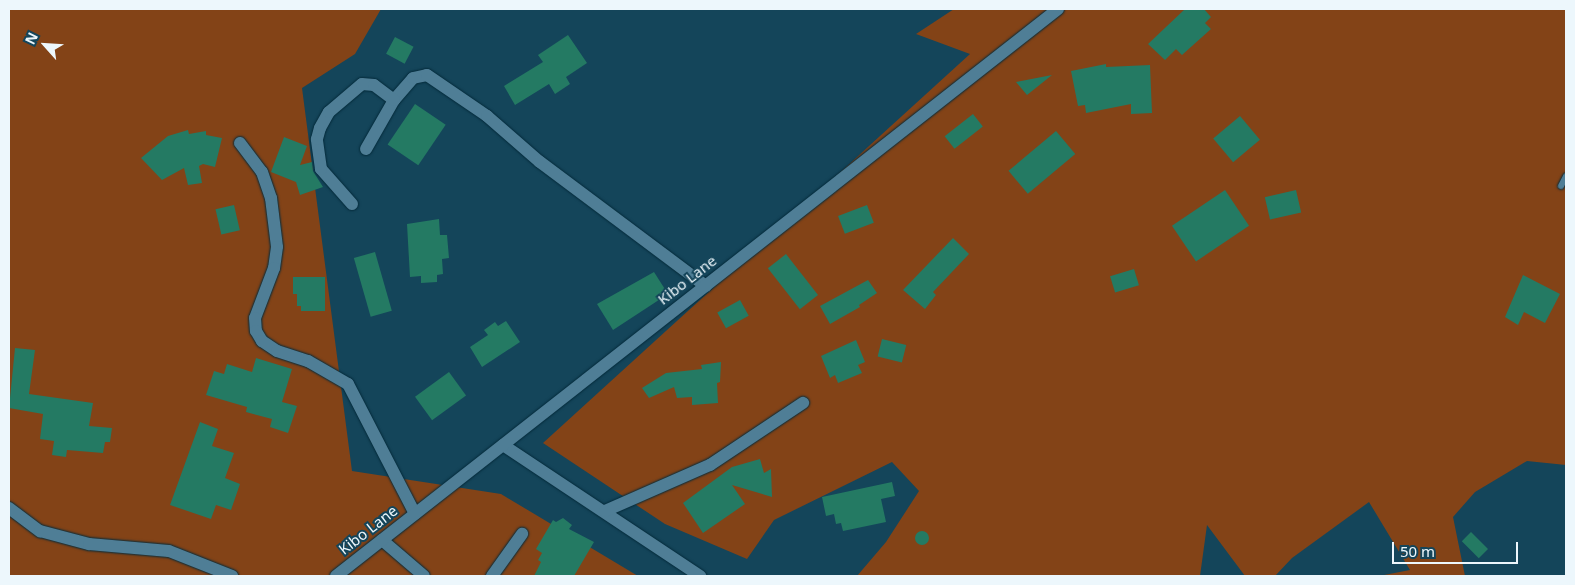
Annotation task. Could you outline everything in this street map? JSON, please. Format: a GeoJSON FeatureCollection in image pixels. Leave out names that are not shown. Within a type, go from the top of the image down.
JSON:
{"type":"FeatureCollection","features":[{"type":"Feature","properties":{"kind":"street","name":"Kibo Lane"},"geometry":{"type":"LineString","coordinates":[[336,576],[1058,9]]}},
{"type":"Feature","properties":{"kind":"street"},"geometry":{"type":"LineString","coordinates":[[366,150],[394,100],[413,78],[427,75],[487,116],[548,168],[706,286]]}},
{"type":"Feature","properties":{"kind":"street"},"geometry":{"type":"LineString","coordinates":[[352,204],[321,169],[317,139],[320,128],[329,112],[362,84],[374,85],[394,100]]}},
{"type":"Feature","properties":{"kind":"street"},"geometry":{"type":"LineString","coordinates":[[240,142],[262,172],[268,189],[277,246],[274,268],[255,318],[256,331],[262,341],[277,351],[308,361],[348,384],[415,514]]}},
{"type":"Feature","properties":{"kind":"street"},"geometry":{"type":"LineString","coordinates":[[605,511],[710,464],[803,403]]}},
{"type":"Feature","properties":{"kind":"street"},"geometry":{"type":"LineString","coordinates":[[503,445],[605,511],[700,576]]}},
{"type":"Feature","properties":{"kind":"street"},"geometry":{"type":"LineString","coordinates":[[9,508],[40,531],[89,544],[169,551],[232,576]]}},
{"type":"Feature","properties":{"kind":"street"},"geometry":{"type":"LineString","coordinates":[[492,576],[522,534]]}},
{"type":"Feature","properties":{"kind":"street"},"geometry":{"type":"LineString","coordinates":[[382,540],[424,576]]}},
{"type":"Feature","properties":{"kind":"lane"},"geometry":{"type":"LineString","coordinates":[[1561,186],[1566,176]]}},
{"type":"Feature","properties":{"kind":"shaded area"},"geometry":{"type":"Polygon","coordinates":[[[9,9],[381,9],[355,54],[302,88],[352,471],[501,494],[638,576],[9,576],[9,9]]]}},
{"type":"Feature","properties":{"kind":"shaded area"},"geometry":{"type":"Polygon","coordinates":[[[954,9],[1566,9],[1566,465],[1527,461],[1475,492],[1453,517],[1465,576],[1379,576],[1410,570],[1369,502],[1292,558],[1275,576],[1245,576],[1207,525],[1200,576],[857,576],[886,542],[919,491],[892,462],[774,520],[747,559],[665,524],[543,443],[970,54],[916,34],[954,9]]]}},
{"type":"Feature","properties":{"kind":"building"},"geometry":{"type":"Polygon","coordinates":[[[1185,9],[1204,9],[1211,17],[1205,23],[1211,29],[1182,55],[1176,49],[1165,60],[1148,44],[1185,9]]]}},
{"type":"Feature","properties":{"kind":"building"},"geometry":{"type":"Polygon","coordinates":[[[568,35],[587,63],[566,77],[570,84],[555,94],[549,84],[515,105],[504,86],[543,62],[538,55],[568,35]]]}},
{"type":"Feature","properties":{"kind":"building"},"geometry":{"type":"Polygon","coordinates":[[[395,37],[414,47],[405,64],[386,54],[395,37]]]}},
{"type":"Feature","properties":{"kind":"building"},"geometry":{"type":"Polygon","coordinates":[[[1106,64],[1106,67],[1150,65],[1152,113],[1131,114],[1131,104],[1086,113],[1085,105],[1078,106],[1071,71],[1106,64]]]}},
{"type":"Feature","properties":{"kind":"building"},"geometry":{"type":"Polygon","coordinates":[[[1052,75],[1027,95],[1016,82],[1052,75]]]}},
{"type":"Feature","properties":{"kind":"building"},"geometry":{"type":"Polygon","coordinates":[[[415,104],[446,125],[418,165],[388,145],[415,104]]]}},
{"type":"Feature","properties":{"kind":"building"},"geometry":{"type":"Polygon","coordinates":[[[973,114],[983,127],[954,149],[945,136],[973,114]]]}},
{"type":"Feature","properties":{"kind":"building"},"geometry":{"type":"Polygon","coordinates":[[[1240,116],[1260,140],[1233,162],[1213,138],[1240,116]]]}},
{"type":"Feature","properties":{"kind":"building"},"geometry":{"type":"Polygon","coordinates":[[[188,130],[189,134],[206,131],[206,135],[222,138],[215,167],[203,164],[199,166],[202,183],[188,185],[184,168],[162,180],[141,158],[168,136],[188,130]]]}},
{"type":"Feature","properties":{"kind":"building"},"geometry":{"type":"Polygon","coordinates":[[[1056,131],[1075,154],[1028,194],[1009,171],[1056,131]]]}},
{"type":"Feature","properties":{"kind":"building"},"geometry":{"type":"Polygon","coordinates":[[[284,137],[307,146],[300,165],[312,162],[313,171],[323,187],[300,195],[296,182],[271,172],[284,137]]]}},
{"type":"Feature","properties":{"kind":"building"},"geometry":{"type":"Polygon","coordinates":[[[1225,190],[1249,226],[1196,261],[1172,226],[1225,190]]]}},
{"type":"Feature","properties":{"kind":"building"},"geometry":{"type":"Polygon","coordinates":[[[1296,190],[1301,212],[1270,220],[1265,197],[1296,190]]]}},
{"type":"Feature","properties":{"kind":"building"},"geometry":{"type":"Polygon","coordinates":[[[234,205],[240,230],[221,235],[215,209],[234,205]]]}},
{"type":"Feature","properties":{"kind":"building"},"geometry":{"type":"Polygon","coordinates":[[[867,205],[874,223],[845,234],[838,216],[867,205]]]}},
{"type":"Feature","properties":{"kind":"building"},"geometry":{"type":"Polygon","coordinates":[[[439,219],[440,235],[447,235],[449,258],[442,259],[443,274],[437,275],[437,282],[421,283],[421,276],[410,277],[407,224],[439,219]]]}},
{"type":"Feature","properties":{"kind":"building"},"geometry":{"type":"Polygon","coordinates":[[[953,238],[969,254],[933,292],[936,295],[925,309],[903,290],[953,238]]]}},
{"type":"Feature","properties":{"kind":"building"},"geometry":{"type":"Polygon","coordinates":[[[375,252],[392,311],[371,317],[354,258],[375,252]]]}},
{"type":"Feature","properties":{"kind":"building"},"geometry":{"type":"Polygon","coordinates":[[[786,254],[818,295],[800,309],[768,268],[786,254]]]}},
{"type":"Feature","properties":{"kind":"building"},"geometry":{"type":"Polygon","coordinates":[[[1134,269],[1139,285],[1115,293],[1110,276],[1134,269]]]}},
{"type":"Feature","properties":{"kind":"building"},"geometry":{"type":"Polygon","coordinates":[[[654,272],[668,294],[613,330],[597,304],[654,272]]]}},
{"type":"Feature","properties":{"kind":"building"},"geometry":{"type":"Polygon","coordinates":[[[1523,275],[1560,294],[1545,323],[1524,312],[1518,325],[1505,317],[1523,275]]]}},
{"type":"Feature","properties":{"kind":"building"},"geometry":{"type":"Polygon","coordinates":[[[293,277],[325,277],[325,311],[301,311],[301,306],[297,306],[297,294],[293,294],[293,277]]]}},
{"type":"Feature","properties":{"kind":"building"},"geometry":{"type":"Polygon","coordinates":[[[868,280],[877,293],[859,305],[860,307],[830,324],[820,306],[868,280]]]}},
{"type":"Feature","properties":{"kind":"building"},"geometry":{"type":"Polygon","coordinates":[[[740,300],[749,316],[726,328],[717,313],[740,300]]]}},
{"type":"Feature","properties":{"kind":"building"},"geometry":{"type":"Polygon","coordinates":[[[506,321],[520,342],[482,367],[470,347],[488,335],[484,330],[495,322],[498,326],[506,321]]]}},
{"type":"Feature","properties":{"kind":"building"},"geometry":{"type":"Polygon","coordinates":[[[882,339],[906,345],[902,363],[878,356],[882,339]]]}},
{"type":"Feature","properties":{"kind":"building"},"geometry":{"type":"Polygon","coordinates":[[[856,340],[865,362],[858,365],[862,373],[838,383],[835,375],[830,378],[821,356],[856,340]]]}},
{"type":"Feature","properties":{"kind":"building"},"geometry":{"type":"Polygon","coordinates":[[[15,348],[35,350],[29,394],[93,403],[89,426],[112,428],[110,442],[105,442],[103,453],[67,450],[66,457],[52,455],[54,441],[40,439],[43,414],[9,408],[15,348]]]}},
{"type":"Feature","properties":{"kind":"building"},"geometry":{"type":"Polygon","coordinates":[[[256,358],[292,369],[282,402],[297,406],[288,433],[270,427],[272,419],[246,412],[247,407],[206,395],[214,371],[224,374],[227,364],[252,372],[256,358]]]}},
{"type":"Feature","properties":{"kind":"building"},"geometry":{"type":"Polygon","coordinates":[[[721,362],[720,382],[717,383],[718,403],[692,405],[692,397],[677,398],[674,387],[649,398],[642,388],[666,373],[702,369],[701,365],[721,362]]]}},
{"type":"Feature","properties":{"kind":"building"},"geometry":{"type":"Polygon","coordinates":[[[449,372],[466,395],[432,420],[415,397],[449,372]]]}},
{"type":"Feature","properties":{"kind":"building"},"geometry":{"type":"Polygon","coordinates":[[[200,422],[218,429],[212,446],[234,453],[225,478],[240,484],[231,510],[216,505],[211,519],[170,505],[200,422]]]}},
{"type":"Feature","properties":{"kind":"building"},"geometry":{"type":"Polygon","coordinates":[[[760,459],[764,473],[771,469],[772,497],[732,485],[745,504],[703,533],[683,503],[732,467],[760,459]]]}},
{"type":"Feature","properties":{"kind":"building"},"geometry":{"type":"Polygon","coordinates":[[[892,482],[895,496],[881,499],[886,522],[843,531],[841,523],[836,524],[834,514],[826,516],[822,497],[892,482]]]}},
{"type":"Feature","properties":{"kind":"building"},"geometry":{"type":"Polygon","coordinates":[[[563,518],[572,525],[569,529],[594,542],[574,576],[534,576],[541,562],[538,560],[542,553],[536,549],[553,520],[556,522],[563,518]]]}},
{"type":"Feature","properties":{"kind":"building"},"geometry":{"type":"Polygon","coordinates":[[[919,531],[925,531],[929,538],[925,545],[919,545],[915,541],[915,535],[919,531]]]}},
{"type":"Feature","properties":{"kind":"building"},"geometry":{"type":"Polygon","coordinates":[[[1471,532],[1488,549],[1479,558],[1462,541],[1471,532]]]}}]}
